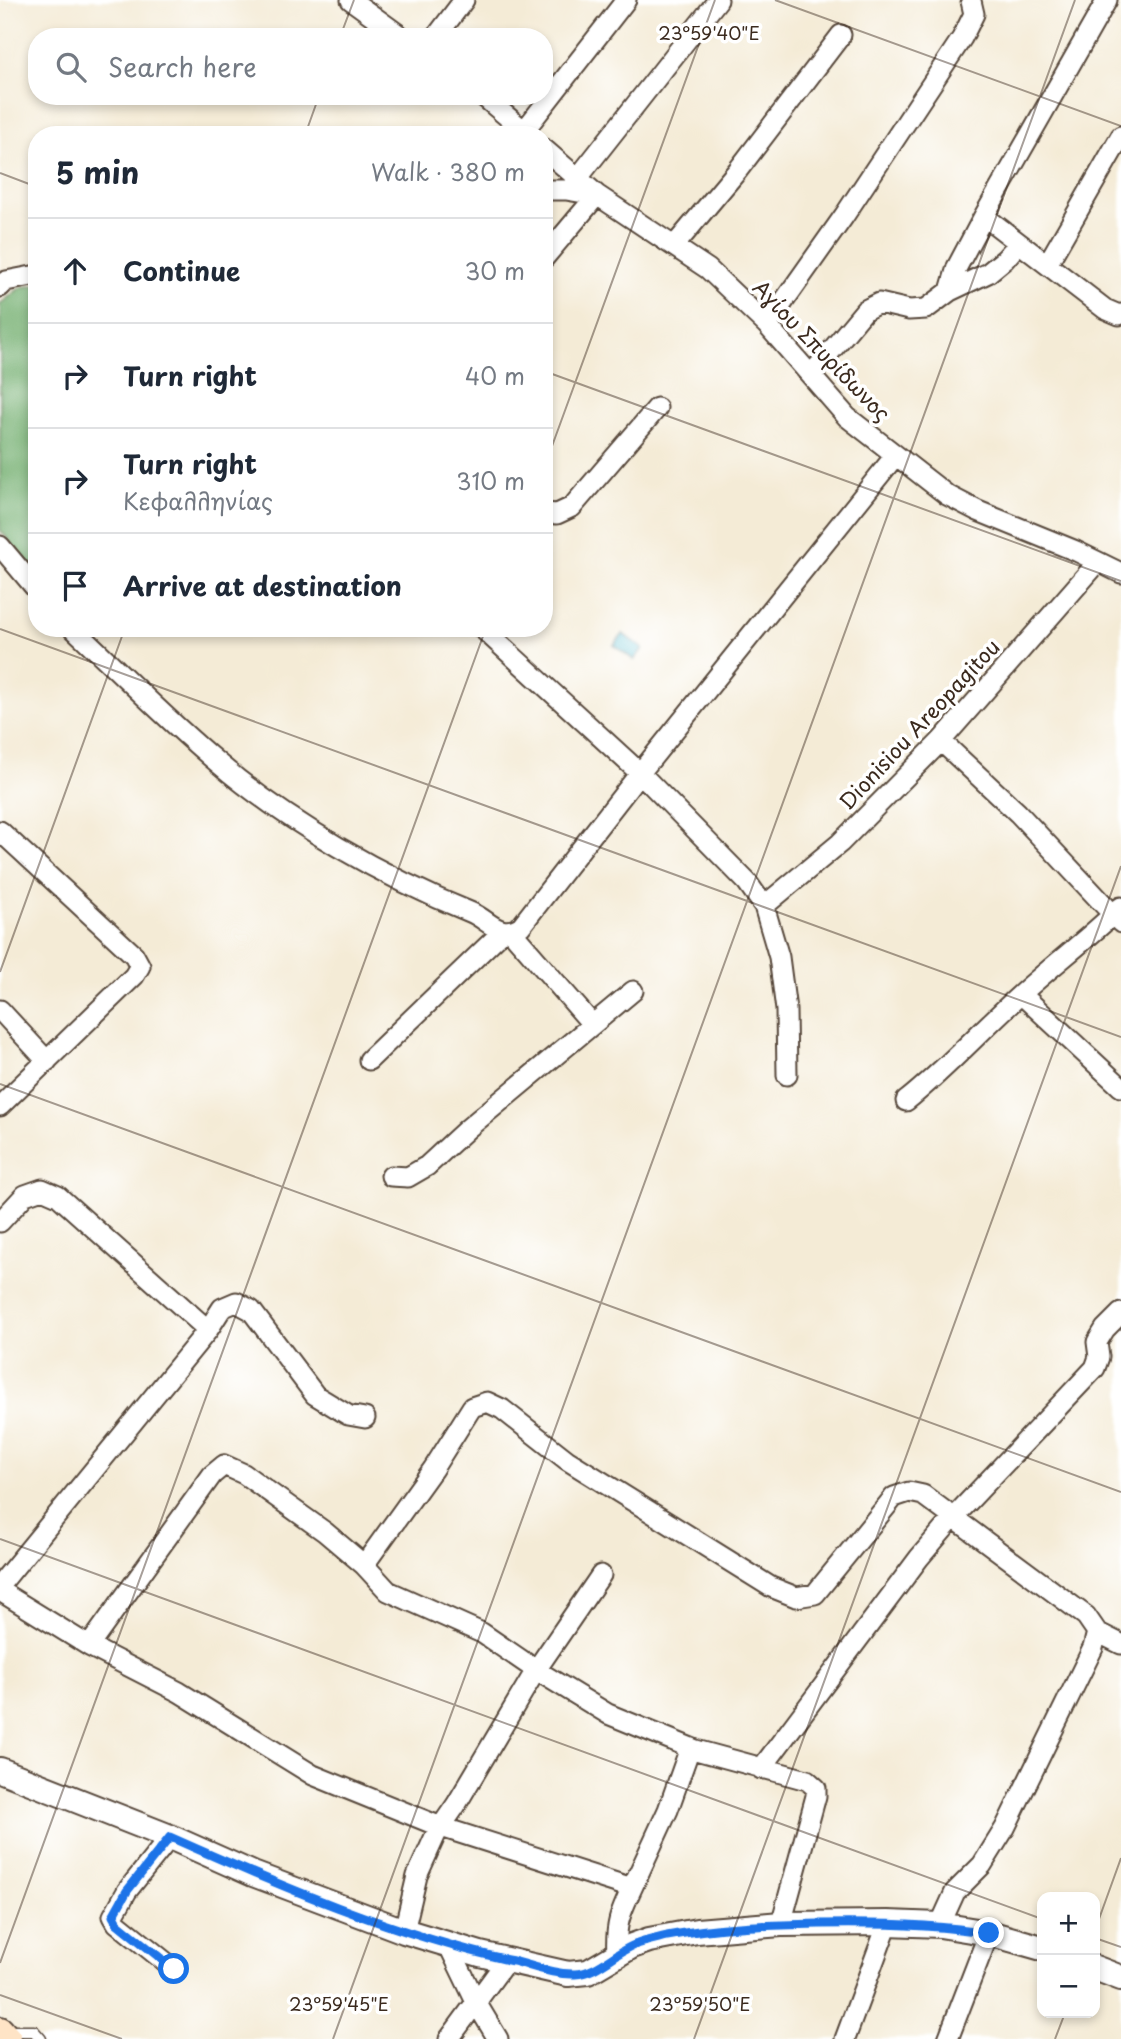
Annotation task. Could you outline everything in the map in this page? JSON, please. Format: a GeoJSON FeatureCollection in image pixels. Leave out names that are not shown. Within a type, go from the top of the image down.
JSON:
{"type":"FeatureCollection","features":[{"type":"Feature","properties":{"kind":"main road"},"geometry":{"type":"LineString","coordinates":[[0,2030],[8,2039]]}},
{"type":"Feature","properties":{"kind":"street"},"geometry":{"type":"LineString","coordinates":[[351,0],[390,28]]}},
{"type":"Feature","properties":{"kind":"street"},"geometry":{"type":"LineString","coordinates":[[443,28],[464,0]]}},
{"type":"Feature","properties":{"kind":"street"},"geometry":{"type":"LineString","coordinates":[[553,97],[626,0]]}},
{"type":"Feature","properties":{"kind":"street"},"geometry":{"type":"LineString","coordinates":[[578,178],[718,0]]}},
{"type":"Feature","properties":{"kind":"street"},"geometry":{"type":"LineString","coordinates":[[950,291],[957,267],[984,216],[1107,0]]}},
{"type":"Feature","properties":{"kind":"street"},"geometry":{"type":"LineString","coordinates":[[768,325],[962,38],[974,14],[971,1]]}},
{"type":"Feature","properties":{"kind":"street"},"geometry":{"type":"LineString","coordinates":[[675,245],[738,170],[841,35]]}},
{"type":"Feature","properties":{"kind":"street"},"geometry":{"type":"LineString","coordinates":[[493,105],[518,126]]}},
{"type":"Feature","properties":{"kind":"street"},"geometry":{"type":"LineString","coordinates":[[531,126],[547,105]]}},
{"type":"Feature","properties":{"kind":"street"},"geometry":{"type":"LineString","coordinates":[[1048,263],[1121,136]]}},
{"type":"Feature","properties":{"kind":"street","name":"Αγίου Σπυρίδωνος"},"geometry":{"type":"LineString","coordinates":[[553,157],[597,195],[708,269],[768,325],[847,417],[947,495],[1121,572]]}},
{"type":"Feature","properties":{"kind":"street"},"geometry":{"type":"LineString","coordinates":[[553,173],[561,164]]}},
{"type":"Feature","properties":{"kind":"street"},"geometry":{"type":"LineString","coordinates":[[553,190],[597,195]]}},
{"type":"Feature","properties":{"kind":"street"},"geometry":{"type":"LineString","coordinates":[[553,247],[597,195]]}},
{"type":"Feature","properties":{"kind":"street"},"geometry":{"type":"LineString","coordinates":[[984,216],[1105,309],[1121,314]]}},
{"type":"Feature","properties":{"kind":"street"},"geometry":{"type":"LineString","coordinates":[[811,375],[865,310],[879,303],[909,310],[926,309],[950,291],[988,273],[1020,243]]}},
{"type":"Feature","properties":{"kind":"street"},"geometry":{"type":"LineString","coordinates":[[0,287],[6,281],[28,277]]}},
{"type":"Feature","properties":{"kind":"street"},"geometry":{"type":"LineString","coordinates":[[553,514],[572,507],[656,408]]}},
{"type":"Feature","properties":{"kind":"street"},"geometry":{"type":"LineString","coordinates":[[369,1060],[507,932],[521,926],[640,773],[895,456]]}},
{"type":"Feature","properties":{"kind":"street"},"geometry":{"type":"LineString","coordinates":[[0,546],[28,579]]}},
{"type":"Feature","properties":{"kind":"street","name":"Dionisiou Areopagitou"},"geometry":{"type":"LineString","coordinates":[[764,906],[840,843],[941,741],[1098,562]]}},
{"type":"Feature","properties":{"kind":"street"},"geometry":{"type":"LineString","coordinates":[[83,637],[218,764],[274,806],[423,893],[477,915],[507,932],[592,1024]]}},
{"type":"Feature","properties":{"kind":"street"},"geometry":{"type":"LineString","coordinates":[[492,637],[640,773],[747,882],[764,906],[779,957],[786,1010],[787,1075]]}},
{"type":"Feature","properties":{"kind":"street"},"geometry":{"type":"LineString","coordinates":[[906,1101],[1021,994],[1118,915],[1018,813],[941,741]]}},
{"type":"Feature","properties":{"kind":"street"},"geometry":{"type":"LineString","coordinates":[[0,831],[134,955],[140,965],[134,976],[0,1106]]}},
{"type":"Feature","properties":{"kind":"street"},"geometry":{"type":"LineString","coordinates":[[391,1177],[408,1177],[427,1166],[467,1129],[632,991]]}},
{"type":"Feature","properties":{"kind":"street"},"geometry":{"type":"LineString","coordinates":[[1021,994],[1121,1087]]}},
{"type":"Feature","properties":{"kind":"street"},"geometry":{"type":"LineString","coordinates":[[0,1010],[47,1061]]}},
{"type":"Feature","properties":{"kind":"street"},"geometry":{"type":"LineString","coordinates":[[0,1222],[25,1195],[42,1189],[58,1196],[208,1329]]}},
{"type":"Feature","properties":{"kind":"street"},"geometry":{"type":"LineString","coordinates":[[0,1585],[208,1329],[222,1308],[236,1302],[251,1310],[315,1395],[348,1415],[365,1418]]}},
{"type":"Feature","properties":{"kind":"street"},"geometry":{"type":"LineString","coordinates":[[761,1769],[919,1558],[953,1518],[1095,1368],[1099,1357],[1097,1342],[1105,1329],[1121,1313]]}},
{"type":"Feature","properties":{"kind":"street"},"geometry":{"type":"LineString","coordinates":[[364,1565],[433,1469],[472,1407],[487,1402],[502,1409],[567,1460],[771,1587],[796,1597],[815,1594],[894,1497],[909,1492],[923,1495],[1086,1616],[1097,1632],[1121,1644]]}},
{"type":"Feature","properties":{"kind":"street"},"geometry":{"type":"LineString","coordinates":[[89,1646],[212,1475],[224,1465],[244,1474],[305,1518],[364,1565],[388,1591],[482,1633],[608,1714],[690,1748],[807,1780],[816,1788],[816,1796],[781,1924]]}},
{"type":"Feature","properties":{"kind":"street"},"geometry":{"type":"LineString","coordinates":[[404,1931],[417,1876],[436,1834],[536,1670],[601,1575]]}},
{"type":"Feature","properties":{"kind":"street"},"geometry":{"type":"LineString","coordinates":[[0,1591],[89,1646],[179,1692],[313,1775],[442,1827],[632,1888]]}},
{"type":"Feature","properties":{"kind":"street"},"geometry":{"type":"LineString","coordinates":[[940,1925],[955,1892],[982,1865],[1005,1828],[1093,1648],[1097,1632]]}},
{"type":"Feature","properties":{"kind":"street"},"geometry":{"type":"LineString","coordinates":[[617,1954],[616,1929],[667,1810],[690,1748]]}},
{"type":"Feature","properties":{"kind":"street"},"geometry":{"type":"LineString","coordinates":[[0,1770],[170,1837],[253,1874],[404,1931],[507,1960],[577,1974],[596,1968],[617,1954],[649,1940],[706,1930],[781,1924],[940,1925],[989,1933],[1037,1947]]}},
{"type":"Feature","properties":{"kind":"street"},"geometry":{"type":"LineString","coordinates":[[170,1837],[127,1891],[113,1916],[117,1923],[174,1969]]}},
{"type":"Feature","properties":{"kind":"street"},"geometry":{"type":"LineString","coordinates":[[845,2039],[888,1923]]}},
{"type":"Feature","properties":{"kind":"street"},"geometry":{"type":"LineString","coordinates":[[948,2039],[989,1933]]}},
{"type":"Feature","properties":{"kind":"street"},"geometry":{"type":"LineString","coordinates":[[448,1944],[477,2004],[498,2039]]}},
{"type":"Feature","properties":{"kind":"street"},"geometry":{"type":"LineString","coordinates":[[449,2039],[507,1960]]}},
{"type":"Feature","properties":{"kind":"street"},"geometry":{"type":"LineString","coordinates":[[1100,1970],[1121,1978]]}},
{"type":"Feature","properties":{"kind":"lane"},"geometry":{"type":"LineString","coordinates":[[0,2030],[34,2031],[41,2039]]}},
{"type":"Feature","properties":{"kind":"green space"},"geometry":{"type":"Polygon","coordinates":[[[28,286],[28,564],[0,530],[0,304],[21,287],[28,286]]]}},
{"type":"Feature","properties":{"kind":"water"},"geometry":{"type":"Polygon","coordinates":[[[623,634],[643,649],[634,660],[614,645],[623,634]]]}},
{"type":"Feature","properties":{"kind":"route"},"geometry":{"type":"LineString","coordinates":[[174,1969],[117,1923],[113,1916],[127,1891],[170,1837],[253,1874],[404,1931],[480,1954],[568,1974],[588,1972],[632,1946],[649,1940],[715,1929],[781,1924],[888,1923],[940,1925],[989,1933]]}}]}
